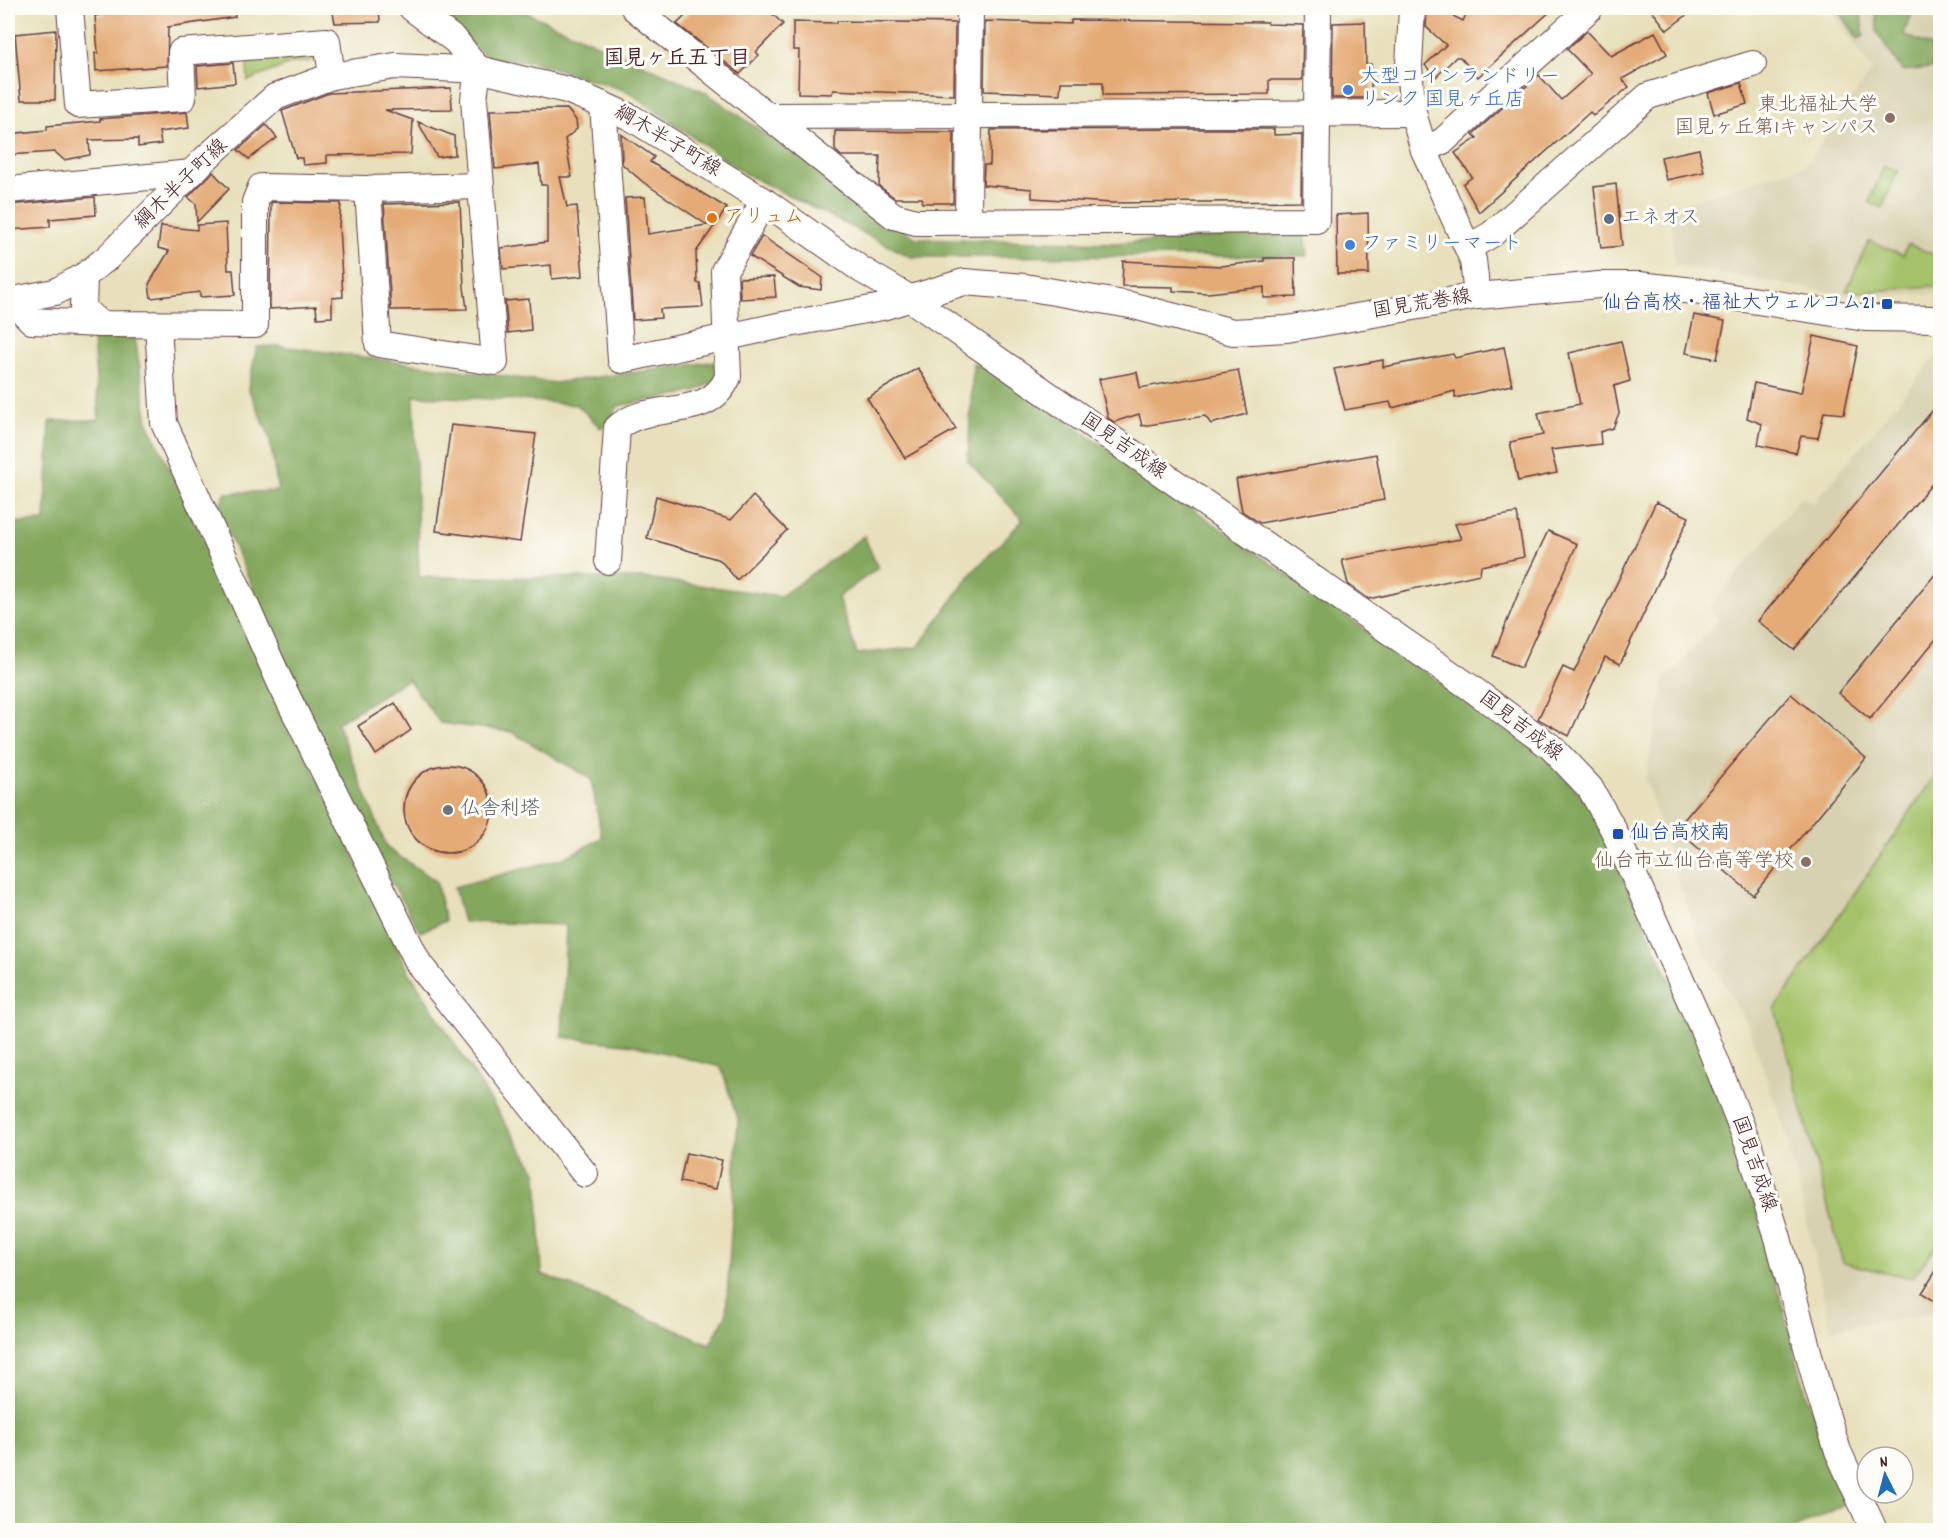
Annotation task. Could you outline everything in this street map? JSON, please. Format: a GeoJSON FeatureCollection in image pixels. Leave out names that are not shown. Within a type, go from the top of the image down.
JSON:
{"type":"FeatureCollection","features":[{"type":"Feature","properties":{"kind":"street"},"geometry":{"type":"LineString","coordinates":[[70,8],[78,105],[183,98],[181,52],[327,41],[332,76]]}},
{"type":"Feature","properties":{"kind":"street"},"geometry":{"type":"LineString","coordinates":[[368,189],[378,344],[495,362],[474,99],[478,69],[456,41],[412,8]]}},
{"type":"Feature","properties":{"kind":"street"},"geometry":{"type":"LineString","coordinates":[[968,220],[970,8]]}},
{"type":"Feature","properties":{"kind":"street"},"geometry":{"type":"LineString","coordinates":[[647,11],[770,116],[894,216],[916,222],[1316,220],[1318,8]]}},
{"type":"Feature","properties":{"kind":"street"},"geometry":{"type":"LineString","coordinates":[[1412,8],[1409,66],[1413,112],[1424,150],[1473,260],[1477,296]]}},
{"type":"Feature","properties":{"kind":"street"},"geometry":{"type":"LineString","coordinates":[[1424,150],[1443,141],[1590,8]]}},
{"type":"Feature","properties":{"kind":"street"},"geometry":{"type":"LineString","coordinates":[[1468,248],[1492,234],[1648,96],[1753,64]]}},
{"type":"Feature","properties":{"kind":"street","name":"綱木半子町線"},"geometry":{"type":"LineString","coordinates":[[10,301],[55,292],[84,276],[106,258],[192,173],[275,97],[332,76],[395,66],[478,69],[567,90],[632,118],[764,201],[862,270],[909,298]]}},
{"type":"Feature","properties":{"kind":"street","name":"国見荒巻線"},"geometry":{"type":"LineString","coordinates":[[603,105],[621,360],[882,307],[964,282],[1024,287],[1130,305],[1233,332],[1287,329],[1477,296],[1575,286],[1640,285],[1694,291],[1864,318],[1941,318]]}},
{"type":"Feature","properties":{"kind":"street"},"geometry":{"type":"LineString","coordinates":[[770,116],[1413,112]]}},
{"type":"Feature","properties":{"kind":"street"},"geometry":{"type":"LineString","coordinates":[[8,190],[192,173]]}},
{"type":"Feature","properties":{"kind":"street"},"geometry":{"type":"LineString","coordinates":[[10,301],[32,321],[255,326],[255,202],[261,187],[368,189],[480,186]]}},
{"type":"Feature","properties":{"kind":"street"},"geometry":{"type":"LineString","coordinates":[[608,561],[617,428],[628,418],[708,402],[722,393],[728,377],[724,271],[764,201]]}},
{"type":"Feature","properties":{"kind":"street"},"geometry":{"type":"LineString","coordinates":[[84,276],[83,309],[100,324]]}},
{"type":"Feature","properties":{"kind":"street","name":"国見吉成線"},"geometry":{"type":"LineString","coordinates":[[909,298],[1471,688],[1551,747],[1590,788],[1613,829],[1705,1034],[1749,1146],[1778,1238],[1821,1400],[1838,1451],[1874,1530]]}},
{"type":"Feature","properties":{"kind":"street"},"geometry":{"type":"LineString","coordinates":[[158,325],[164,423],[280,682],[419,964],[585,1174]]}},
{"type":"Feature","properties":{"kind":"shaded area","name":"東北福祉大学 国見ヶ丘第1キャンパス"},"geometry":{"type":"Polygon","coordinates":[[[1829,8],[1940,8],[1940,294],[1858,297],[1674,265],[1672,207],[1806,165],[1872,70],[1829,8]]]}},
{"type":"Feature","properties":{"kind":"shaded area","name":"仙台市立仙台高等学校"},"geometry":{"type":"Polygon","coordinates":[[[1940,351],[1940,1312],[1831,1329],[1787,1137],[1747,1023],[1700,944],[1645,779],[1665,680],[1719,620],[1710,607],[1801,497],[1813,504],[1940,351]]]}},
{"type":"Feature","properties":{"kind":"green space"},"geometry":{"type":"Polygon","coordinates":[[[432,8],[516,8],[705,92],[916,238],[1113,243],[1305,232],[1308,256],[911,257],[746,174],[627,91],[531,61],[490,59],[432,8]]]}},
{"type":"Feature","properties":{"kind":"green space"},"geometry":{"type":"Polygon","coordinates":[[[1837,8],[1860,8],[1864,36],[1858,39],[1837,8]]]}},
{"type":"Feature","properties":{"kind":"green space"},"geometry":{"type":"Polygon","coordinates":[[[1876,8],[1915,8],[1903,34],[1937,49],[1932,68],[1902,71],[1877,32],[1876,8]]]}},
{"type":"Feature","properties":{"kind":"green space"},"geometry":{"type":"Polygon","coordinates":[[[315,47],[315,61],[292,63],[248,81],[246,52],[315,47]]]}},
{"type":"Feature","properties":{"kind":"green space"},"geometry":{"type":"Polygon","coordinates":[[[1884,166],[1898,171],[1882,208],[1869,202],[1884,166]]]}},
{"type":"Feature","properties":{"kind":"green space"},"geometry":{"type":"Polygon","coordinates":[[[1869,241],[1903,255],[1908,244],[1940,257],[1940,288],[1930,286],[1863,292],[1846,291],[1869,241]]]}},
{"type":"Feature","properties":{"kind":"green space"},"geometry":{"type":"Polygon","coordinates":[[[135,337],[148,423],[409,972],[537,1173],[542,1274],[710,1344],[726,1315],[738,1120],[721,1067],[633,1045],[562,1037],[566,925],[463,922],[454,887],[564,858],[602,838],[591,779],[512,732],[440,723],[408,679],[337,723],[387,848],[436,881],[445,921],[420,932],[362,830],[218,510],[225,493],[278,491],[269,435],[248,388],[257,347],[281,346],[554,383],[719,361],[715,381],[694,392],[618,406],[609,421],[601,428],[577,405],[524,400],[414,396],[419,577],[645,578],[781,596],[864,536],[878,568],[838,597],[857,654],[918,647],[971,574],[1023,520],[968,461],[973,363],[996,371],[1540,752],[1591,806],[1689,1022],[1740,1149],[1804,1386],[1844,1505],[1792,1530],[8,1530],[8,523],[45,521],[50,421],[99,420],[93,338],[135,337]]]}},
{"type":"Feature","properties":{"kind":"green space"},"geometry":{"type":"Polygon","coordinates":[[[1940,768],[1940,1241],[1912,1278],[1843,1263],[1775,1009],[1940,768]]]}},
{"type":"Feature","properties":{"kind":"building"},"geometry":{"type":"Polygon","coordinates":[[[234,8],[235,17],[168,27],[167,66],[96,71],[95,53],[98,53],[95,16],[104,14],[104,9],[234,8]]]}},
{"type":"Feature","properties":{"kind":"building"},"geometry":{"type":"Polygon","coordinates":[[[332,8],[379,8],[380,22],[335,23],[332,8]]]}},
{"type":"Feature","properties":{"kind":"building"},"geometry":{"type":"Polygon","coordinates":[[[693,8],[766,8],[783,24],[756,52],[759,55],[740,74],[677,24],[693,8]]]}},
{"type":"Feature","properties":{"kind":"building"},"geometry":{"type":"Polygon","coordinates":[[[1427,8],[1437,8],[1463,21],[1469,8],[1554,8],[1478,77],[1460,57],[1456,57],[1436,77],[1425,65],[1446,45],[1426,27],[1427,8]]]}},
{"type":"Feature","properties":{"kind":"building"},"geometry":{"type":"Polygon","coordinates":[[[1650,8],[1696,8],[1667,30],[1650,8]]]}},
{"type":"Feature","properties":{"kind":"building"},"geometry":{"type":"Polygon","coordinates":[[[1071,20],[1267,22],[1267,24],[1303,25],[1302,80],[1269,80],[1269,94],[1103,95],[1103,82],[1061,82],[1060,94],[984,91],[985,21],[1071,24],[1071,20]]]}},
{"type":"Feature","properties":{"kind":"building"},"geometry":{"type":"Polygon","coordinates":[[[837,21],[955,23],[954,95],[833,90],[832,94],[798,93],[799,50],[793,50],[793,22],[837,23],[837,21]]]}},
{"type":"Feature","properties":{"kind":"building"},"geometry":{"type":"Polygon","coordinates":[[[1365,22],[1366,64],[1371,64],[1371,98],[1332,98],[1333,23],[1365,22]]]}},
{"type":"Feature","properties":{"kind":"building"},"geometry":{"type":"Polygon","coordinates":[[[56,30],[55,100],[21,100],[15,34],[56,30]]]}},
{"type":"Feature","properties":{"kind":"building"},"geometry":{"type":"Polygon","coordinates":[[[1587,31],[1611,56],[1655,32],[1667,54],[1622,79],[1629,87],[1593,116],[1590,112],[1479,212],[1463,184],[1472,177],[1455,153],[1477,138],[1473,134],[1539,75],[1561,100],[1591,74],[1567,49],[1587,31]]]}},
{"type":"Feature","properties":{"kind":"building"},"geometry":{"type":"Polygon","coordinates":[[[233,63],[235,83],[198,87],[197,66],[233,63]]]}},
{"type":"Feature","properties":{"kind":"building"},"geometry":{"type":"Polygon","coordinates":[[[1741,83],[1747,104],[1714,114],[1708,93],[1741,83]]]}},
{"type":"Feature","properties":{"kind":"building"},"geometry":{"type":"Polygon","coordinates":[[[451,88],[452,109],[385,110],[413,120],[411,154],[327,155],[327,163],[303,165],[302,158],[296,158],[282,111],[329,93],[451,88]]]}},
{"type":"Feature","properties":{"kind":"building"},"geometry":{"type":"Polygon","coordinates":[[[567,109],[576,120],[577,129],[565,139],[572,177],[560,177],[567,207],[577,206],[583,276],[552,279],[551,265],[503,269],[501,248],[547,242],[547,185],[541,185],[539,164],[495,169],[490,110],[567,109]]]}},
{"type":"Feature","properties":{"kind":"building"},"geometry":{"type":"Polygon","coordinates":[[[187,112],[189,128],[159,132],[161,144],[138,147],[138,139],[89,140],[90,155],[64,160],[55,152],[8,155],[8,134],[47,130],[47,126],[100,121],[100,119],[187,112]]]}},
{"type":"Feature","properties":{"kind":"building"},"geometry":{"type":"Polygon","coordinates":[[[418,122],[454,136],[455,155],[437,157],[418,122]]]}},
{"type":"Feature","properties":{"kind":"building"},"geometry":{"type":"Polygon","coordinates":[[[266,125],[277,138],[249,159],[238,150],[266,125]]]}},
{"type":"Feature","properties":{"kind":"building"},"geometry":{"type":"Polygon","coordinates":[[[1274,129],[1274,135],[1302,134],[1301,201],[1111,203],[1032,198],[1032,189],[983,185],[984,165],[990,165],[991,130],[1274,129]]]}},
{"type":"Feature","properties":{"kind":"building"},"geometry":{"type":"Polygon","coordinates":[[[835,131],[954,132],[953,203],[922,203],[922,198],[895,198],[879,186],[880,156],[841,156],[835,150],[835,131]]]}},
{"type":"Feature","properties":{"kind":"building"},"geometry":{"type":"Polygon","coordinates":[[[621,134],[654,157],[650,162],[727,208],[696,252],[697,283],[700,283],[703,307],[660,309],[661,318],[633,320],[625,198],[645,197],[648,234],[707,225],[643,182],[622,164],[621,134]]]}},
{"type":"Feature","properties":{"kind":"building"},"geometry":{"type":"Polygon","coordinates":[[[1699,149],[1704,172],[1666,180],[1661,157],[1699,149]]]}},
{"type":"Feature","properties":{"kind":"building"},"geometry":{"type":"Polygon","coordinates":[[[213,172],[229,189],[197,222],[196,204],[188,197],[213,172]]]}},
{"type":"Feature","properties":{"kind":"building"},"geometry":{"type":"Polygon","coordinates":[[[1616,184],[1622,246],[1601,248],[1594,187],[1616,184]]]}},
{"type":"Feature","properties":{"kind":"building"},"geometry":{"type":"Polygon","coordinates":[[[95,197],[96,215],[50,219],[50,227],[9,230],[8,205],[95,197]]]}},
{"type":"Feature","properties":{"kind":"building"},"geometry":{"type":"Polygon","coordinates":[[[271,202],[341,203],[339,226],[343,297],[332,298],[332,317],[317,318],[316,306],[270,309],[271,202]]]}},
{"type":"Feature","properties":{"kind":"building"},"geometry":{"type":"Polygon","coordinates":[[[460,202],[467,309],[391,310],[384,204],[460,202]]]}},
{"type":"Feature","properties":{"kind":"building"},"geometry":{"type":"Polygon","coordinates":[[[1368,213],[1369,274],[1337,274],[1336,215],[1368,213]]]}},
{"type":"Feature","properties":{"kind":"building"},"geometry":{"type":"Polygon","coordinates":[[[226,223],[228,270],[233,270],[235,295],[200,297],[200,292],[151,298],[149,284],[169,251],[158,248],[161,226],[197,230],[197,225],[226,223]]]}},
{"type":"Feature","properties":{"kind":"building"},"geometry":{"type":"Polygon","coordinates":[[[762,236],[822,277],[821,290],[799,287],[750,256],[762,236]]]}},
{"type":"Feature","properties":{"kind":"building"},"geometry":{"type":"Polygon","coordinates":[[[1264,258],[1295,258],[1296,297],[1264,298],[1264,287],[1208,293],[1173,291],[1173,287],[1122,286],[1123,261],[1221,266],[1264,261],[1264,258]]]}},
{"type":"Feature","properties":{"kind":"building"},"geometry":{"type":"Polygon","coordinates":[[[774,277],[776,297],[740,299],[739,278],[774,277]]]}},
{"type":"Feature","properties":{"kind":"building"},"geometry":{"type":"Polygon","coordinates":[[[529,299],[531,330],[508,333],[505,301],[529,299]]]}},
{"type":"Feature","properties":{"kind":"building"},"geometry":{"type":"Polygon","coordinates":[[[1694,315],[1725,321],[1717,359],[1686,353],[1694,315]]]}},
{"type":"Feature","properties":{"kind":"building"},"geometry":{"type":"Polygon","coordinates":[[[1814,336],[1858,346],[1844,414],[1824,412],[1818,438],[1801,436],[1796,453],[1758,445],[1762,424],[1747,418],[1754,383],[1801,393],[1814,336]]]}},
{"type":"Feature","properties":{"kind":"building"},"geometry":{"type":"Polygon","coordinates":[[[1621,341],[1630,381],[1614,386],[1619,413],[1613,428],[1600,432],[1601,444],[1551,450],[1557,473],[1518,481],[1510,442],[1543,435],[1538,413],[1580,404],[1569,353],[1621,341]]]}},
{"type":"Feature","properties":{"kind":"building"},"geometry":{"type":"Polygon","coordinates":[[[1504,347],[1512,385],[1455,398],[1455,391],[1392,408],[1390,402],[1345,410],[1334,369],[1383,360],[1383,367],[1453,354],[1455,358],[1504,347]]]}},
{"type":"Feature","properties":{"kind":"building"},"geometry":{"type":"Polygon","coordinates":[[[918,368],[956,429],[905,458],[867,398],[918,368]]]}},
{"type":"Feature","properties":{"kind":"building"},"geometry":{"type":"Polygon","coordinates":[[[1238,370],[1247,414],[1211,424],[1205,416],[1142,426],[1139,414],[1114,422],[1108,418],[1099,379],[1137,372],[1140,388],[1238,370]]]}},
{"type":"Feature","properties":{"kind":"building"},"geometry":{"type":"Polygon","coordinates":[[[1941,400],[1941,473],[1794,650],[1758,621],[1941,400]]]}},
{"type":"Feature","properties":{"kind":"building"},"geometry":{"type":"Polygon","coordinates":[[[451,425],[536,434],[520,542],[436,531],[451,425]]]}},
{"type":"Feature","properties":{"kind":"building"},"geometry":{"type":"Polygon","coordinates":[[[1376,454],[1384,500],[1260,523],[1242,511],[1236,479],[1376,454]]]}},
{"type":"Feature","properties":{"kind":"building"},"geometry":{"type":"Polygon","coordinates":[[[656,496],[731,520],[753,496],[787,530],[737,580],[720,560],[647,538],[656,496]]]}},
{"type":"Feature","properties":{"kind":"building"},"geometry":{"type":"Polygon","coordinates":[[[1656,502],[1689,517],[1620,664],[1605,657],[1569,736],[1538,719],[1563,667],[1574,672],[1656,502]]]}},
{"type":"Feature","properties":{"kind":"building"},"geometry":{"type":"Polygon","coordinates":[[[1517,513],[1524,557],[1481,566],[1480,574],[1369,599],[1348,584],[1342,560],[1461,539],[1455,524],[1517,513]]]}},
{"type":"Feature","properties":{"kind":"building"},"geometry":{"type":"Polygon","coordinates":[[[1548,531],[1577,544],[1521,668],[1493,656],[1520,589],[1548,531]]]}},
{"type":"Feature","properties":{"kind":"building"},"geometry":{"type":"Polygon","coordinates":[[[1941,567],[1941,633],[1870,719],[1838,693],[1941,567]]]}},
{"type":"Feature","properties":{"kind":"building"},"geometry":{"type":"Polygon","coordinates":[[[1791,694],[1866,758],[1753,895],[1676,829],[1791,694]]]}},
{"type":"Feature","properties":{"kind":"building"},"geometry":{"type":"Polygon","coordinates":[[[395,703],[411,730],[376,755],[358,726],[395,703]]]}},
{"type":"Feature","properties":{"kind":"building"},"geometry":{"type":"Polygon","coordinates":[[[448,765],[465,769],[479,778],[488,792],[492,809],[488,826],[479,840],[465,849],[448,853],[431,849],[417,840],[408,826],[404,809],[408,792],[417,778],[431,769],[448,765]]]}},
{"type":"Feature","properties":{"kind":"building"},"geometry":{"type":"Polygon","coordinates":[[[686,1153],[722,1160],[716,1189],[680,1182],[686,1153]]]}},
{"type":"Feature","properties":{"kind":"building"},"geometry":{"type":"Polygon","coordinates":[[[1941,1263],[1941,1305],[1922,1293],[1941,1263]]]}},
{"type":"Feature","properties":{"kind":"place","name":"大型コインランドリー リンク 国見ヶ丘店"},"geometry":{"type":"Point","coordinates":[1348,90]}},
{"type":"Feature","properties":{"kind":"place","name":"東北福祉大学 国見ヶ丘第1キャンパス"},"geometry":{"type":"Point","coordinates":[1890,118]}},
{"type":"Feature","properties":{"kind":"place","name":"アリュム"},"geometry":{"type":"Point","coordinates":[712,218]}},
{"type":"Feature","properties":{"kind":"place","name":"エネオス"},"geometry":{"type":"Point","coordinates":[1609,219]}},
{"type":"Feature","properties":{"kind":"place","name":"ファミリーマート"},"geometry":{"type":"Point","coordinates":[1350,245]}},
{"type":"Feature","properties":{"kind":"place","name":"仙台高校・福祉大ウェルコム21"},"geometry":{"type":"Point","coordinates":[1887,304]}},
{"type":"Feature","properties":{"kind":"place","name":"仏舎利塔"},"geometry":{"type":"Point","coordinates":[448,810]}},
{"type":"Feature","properties":{"kind":"place","name":"仙台高校南"},"geometry":{"type":"Point","coordinates":[1618,834]}},
{"type":"Feature","properties":{"kind":"place","name":"仙台市立仙台高等学校"},"geometry":{"type":"Point","coordinates":[1806,862]}},
{"type":"Feature","properties":{"kind":"district","name":"国見ヶ丘五丁目"},"geometry":{"type":"Point","coordinates":[677,60]}}]}
